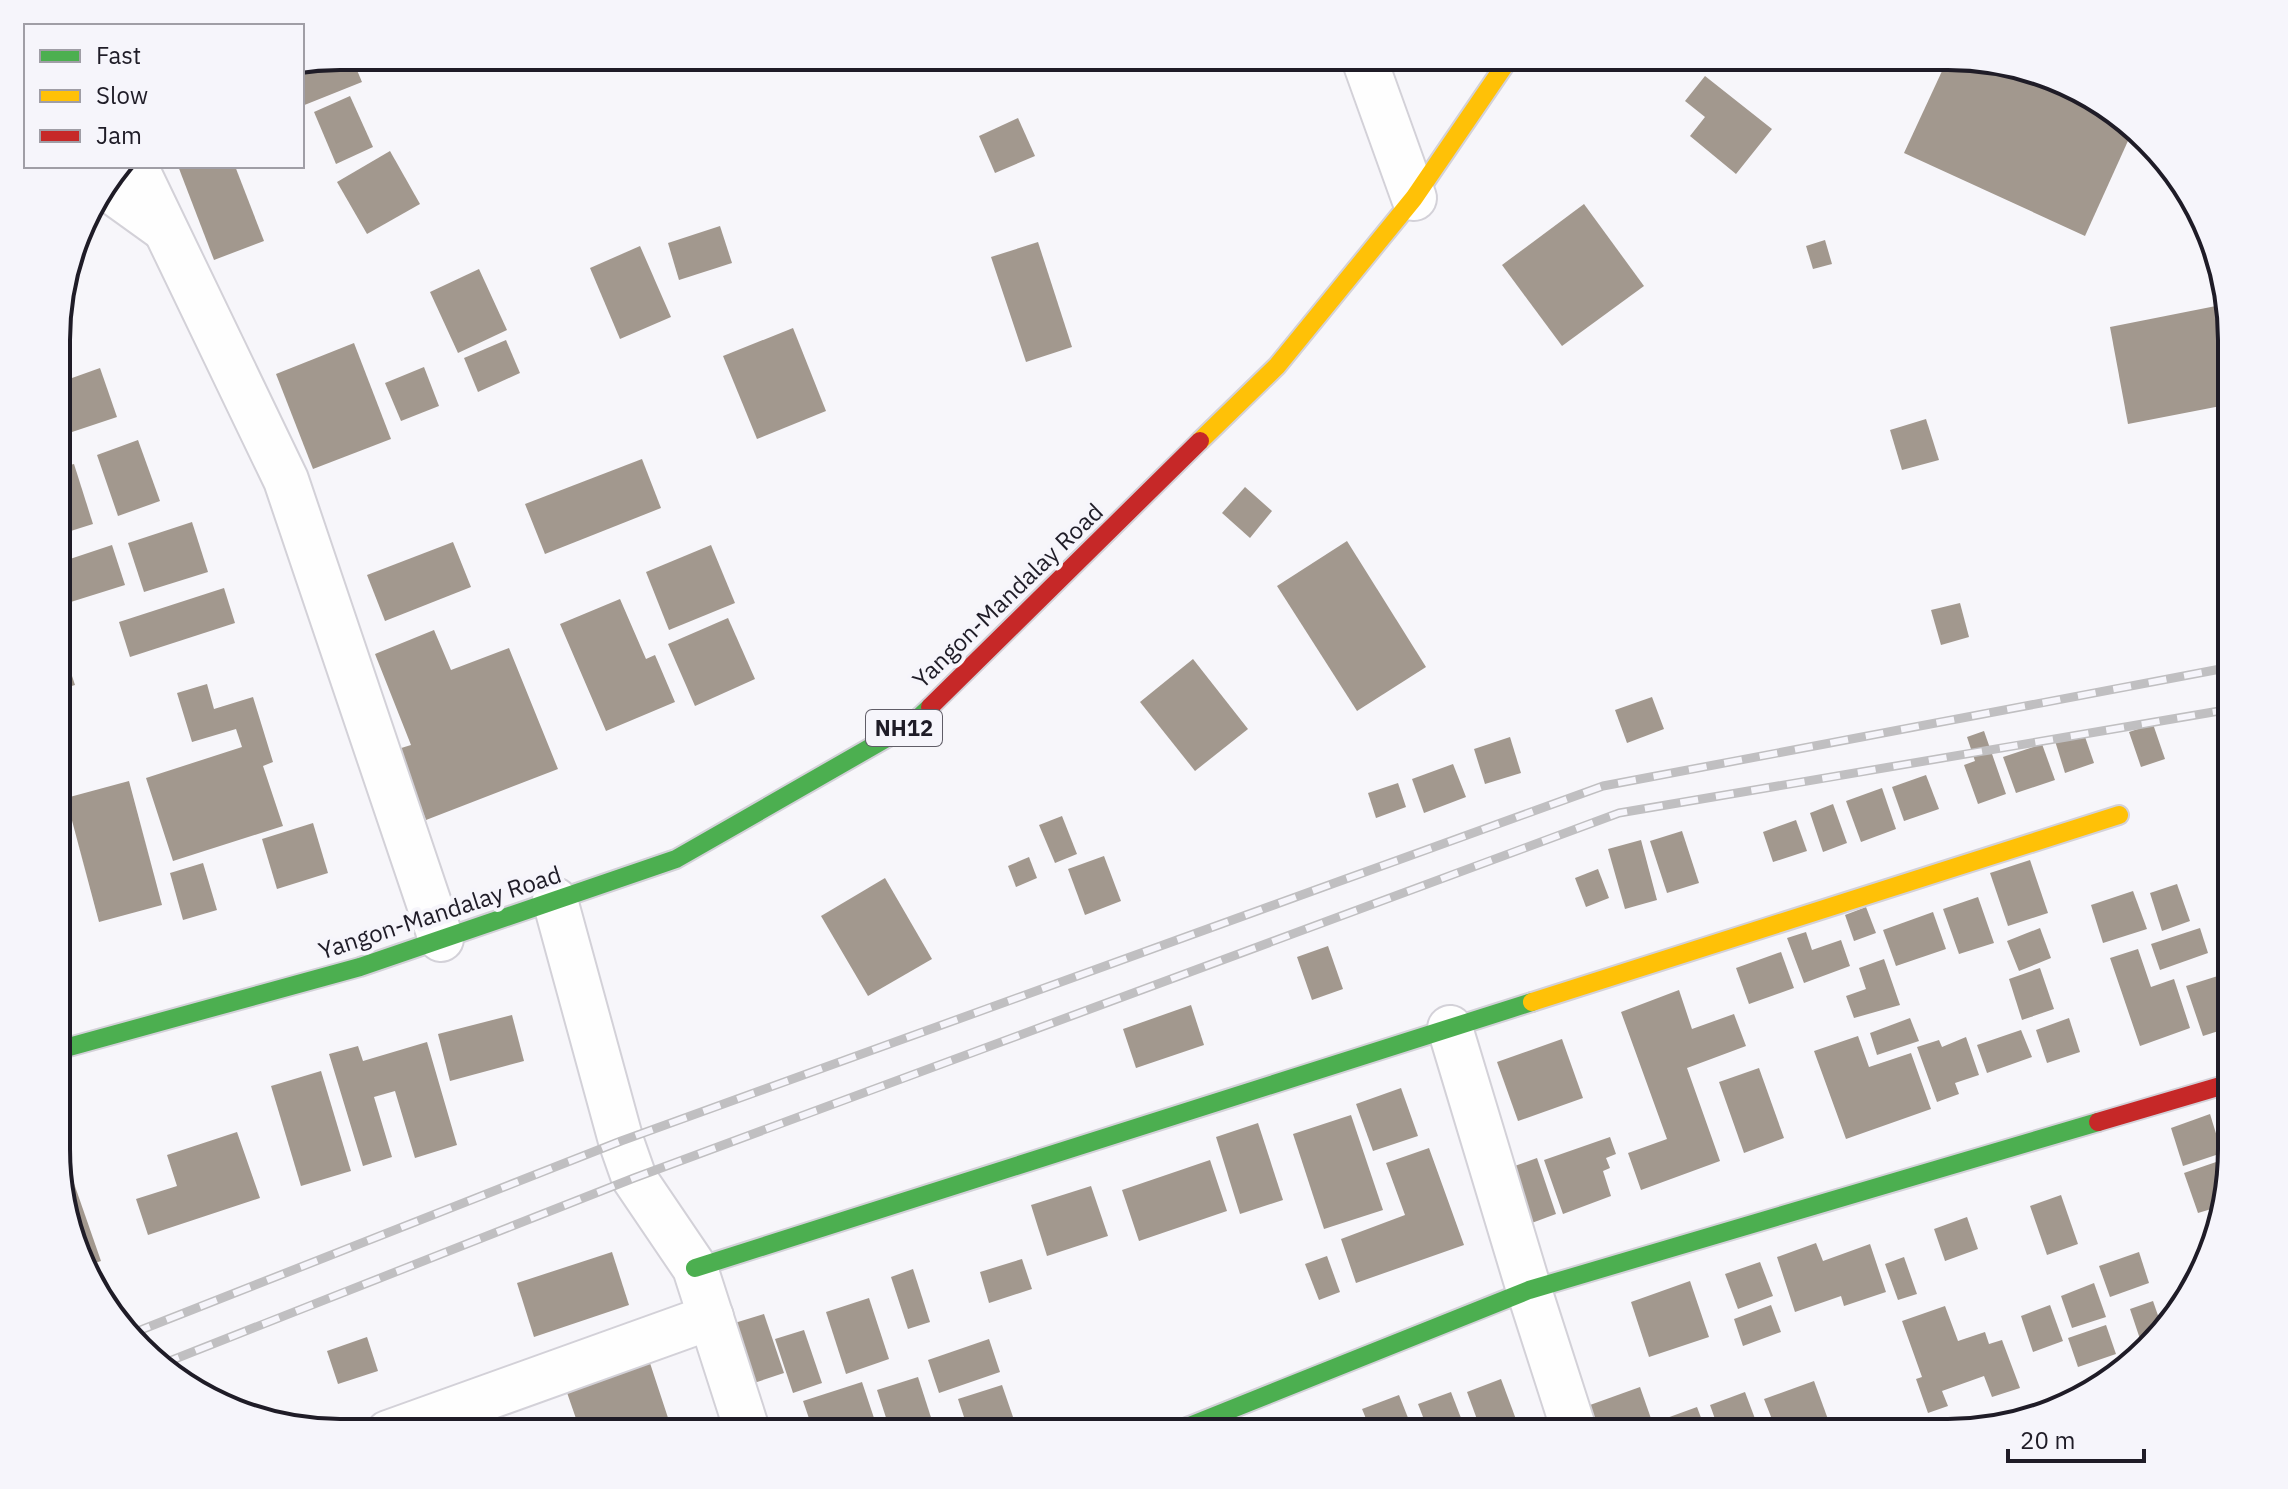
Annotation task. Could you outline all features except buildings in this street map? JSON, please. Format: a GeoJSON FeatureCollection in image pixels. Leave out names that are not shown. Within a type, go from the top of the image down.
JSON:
{"type":"FeatureCollection","features":[{"type":"Feature","properties":{"kind":"main road","name":"Yangon-Mandalay Road"},"geometry":{"type":"LineString","coordinates":[[70,1047],[360,967],[676,859],[913,723],[1277,366],[1414,198],[1501,70]]}},
{"type":"Feature","properties":{"kind":"main road"},"geometry":{"type":"LineString","coordinates":[[695,1268],[2119,815]]}},
{"type":"Feature","properties":{"kind":"main road"},"geometry":{"type":"LineString","coordinates":[[1208,1418],[1529,1290],[2217,1087]]}},
{"type":"Feature","properties":{"kind":"street"},"geometry":{"type":"LineString","coordinates":[[1368,70],[1414,198]]}},
{"type":"Feature","properties":{"kind":"street"},"geometry":{"type":"LineString","coordinates":[[136,168],[286,480],[441,939]]}},
{"type":"Feature","properties":{"kind":"street"},"geometry":{"type":"LineString","coordinates":[[114,192],[168,231]]}},
{"type":"Feature","properties":{"kind":"street"},"geometry":{"type":"LineString","coordinates":[[555,900],[634,1178],[695,1268],[743,1419]]}},
{"type":"Feature","properties":{"kind":"street"},"geometry":{"type":"LineString","coordinates":[[1450,1028],[1570,1418]]}},
{"type":"Feature","properties":{"kind":"street"},"geometry":{"type":"LineString","coordinates":[[427,1419],[711,1317]]}},
{"type":"Feature","properties":{"kind":"railway"},"geometry":{"type":"LineString","coordinates":[[140,1330],[621,1141],[1603,786],[2217,670]]}},
{"type":"Feature","properties":{"kind":"railway"},"geometry":{"type":"LineString","coordinates":[[172,1360],[634,1178],[1619,813],[2217,711]]}},
{"type":"Feature","properties":{"kind":"traffic: fast"},"geometry":{"type":"LineString","coordinates":[[70,1047],[360,967],[676,859],[913,723],[930,707]]}},
{"type":"Feature","properties":{"kind":"traffic: fast"},"geometry":{"type":"LineString","coordinates":[[695,1268],[1532,1002]]}},
{"type":"Feature","properties":{"kind":"traffic: fast"},"geometry":{"type":"LineString","coordinates":[[1208,1418],[1529,1290],[2098,1122]]}},
{"type":"Feature","properties":{"kind":"traffic: slow"},"geometry":{"type":"LineString","coordinates":[[1200,441],[1277,366],[1414,198],[1501,70]]}},
{"type":"Feature","properties":{"kind":"traffic: slow"},"geometry":{"type":"LineString","coordinates":[[1532,1002],[2119,815]]}},
{"type":"Feature","properties":{"kind":"traffic: jam"},"geometry":{"type":"LineString","coordinates":[[930,707],[1200,441]]}},
{"type":"Feature","properties":{"kind":"traffic: jam"},"geometry":{"type":"LineString","coordinates":[[2098,1122],[2217,1087]]}}]}
